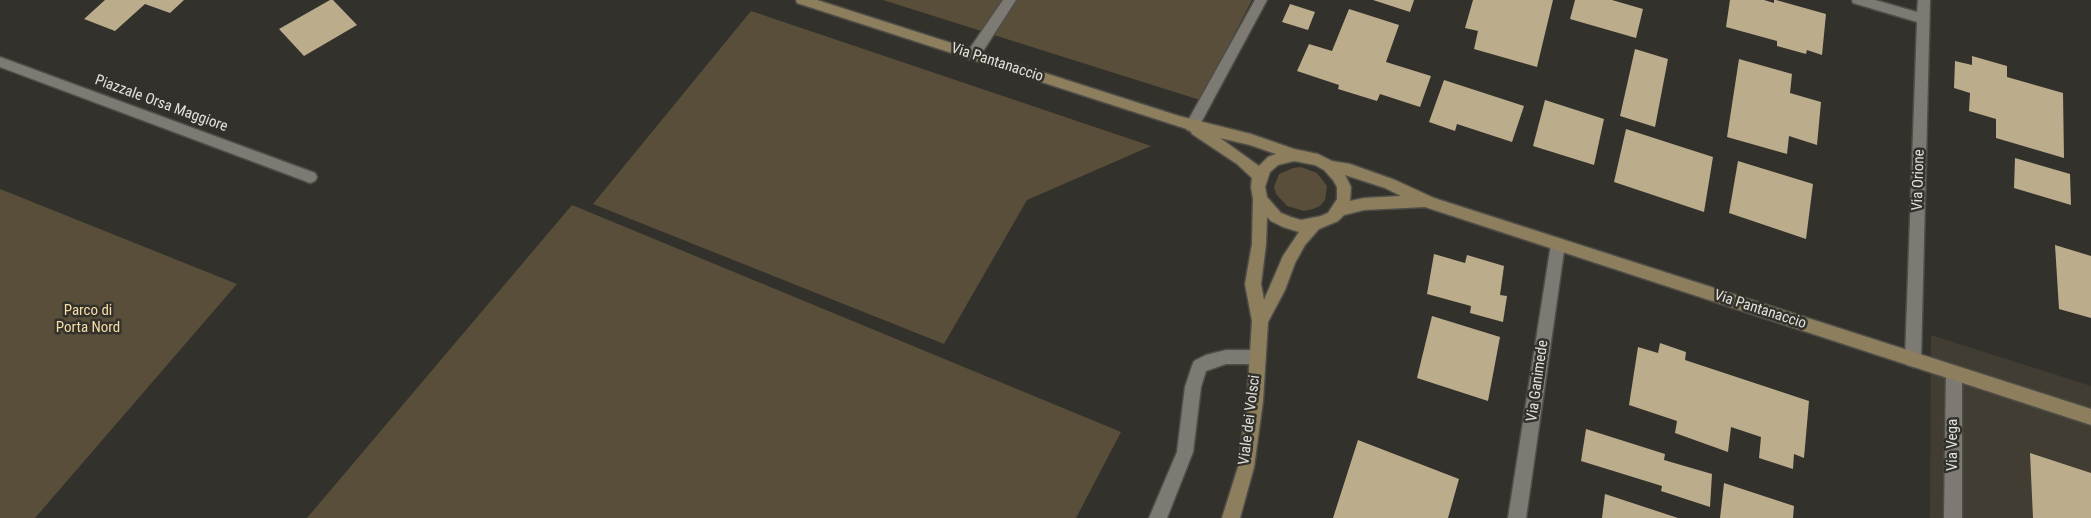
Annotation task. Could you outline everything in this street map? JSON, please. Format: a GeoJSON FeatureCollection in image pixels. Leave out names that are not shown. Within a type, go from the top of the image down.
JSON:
{"type":"FeatureCollection","features":[{"type":"Feature","properties":{"kind":"street","name":"Via Pantanaccio"},"geometry":{"type":"LineString","coordinates":[[802,0],[1192,126],[1212,129],[1251,140],[1294,155]]}},
{"type":"Feature","properties":{"kind":"street"},"geometry":{"type":"LineString","coordinates":[[973,55],[1010,0]]}},
{"type":"Feature","properties":{"kind":"street"},"geometry":{"type":"LineString","coordinates":[[1192,126],[1260,0]]}},
{"type":"Feature","properties":{"kind":"street"},"geometry":{"type":"LineString","coordinates":[[1858,0],[1924,19]]}},
{"type":"Feature","properties":{"kind":"street","name":"Via Orione"},"geometry":{"type":"LineString","coordinates":[[1913,360],[1924,0]]}},
{"type":"Feature","properties":{"kind":"street","name":"Piazzale Orsa Maggiore"},"geometry":{"type":"LineString","coordinates":[[0,62],[310,177]]}},
{"type":"Feature","properties":{"kind":"street","name":"Via Pantanaccio"},"geometry":{"type":"LineString","coordinates":[[1192,126],[1229,151],[1260,176]]}},
{"type":"Feature","properties":{"kind":"street"},"geometry":{"type":"LineString","coordinates":[[1294,155],[1318,160],[1329,166],[1338,176],[1344,188],[1344,199],[1340,210],[1333,218],[1314,225],[1300,226],[1288,223],[1276,217],[1260,199],[1258,187],[1260,176],[1273,161],[1294,155]]}},
{"type":"Feature","properties":{"kind":"street","name":"Via Pantanaccio"},"geometry":{"type":"LineString","coordinates":[[1329,166],[1350,170],[1390,184],[1430,203],[2091,417]]}},
{"type":"Feature","properties":{"kind":"street","name":"Viale dei Volsci"},"geometry":{"type":"LineString","coordinates":[[1231,518],[1246,467],[1255,401],[1260,321],[1253,284],[1259,244],[1260,199]]}},
{"type":"Feature","properties":{"kind":"street","name":"Via Pantanaccio"},"geometry":{"type":"LineString","coordinates":[[1340,210],[1364,204],[1390,202],[1430,203]]}},
{"type":"Feature","properties":{"kind":"street","name":"Viale dei Volsci"},"geometry":{"type":"LineString","coordinates":[[1260,321],[1277,290],[1288,260],[1314,225]]}},
{"type":"Feature","properties":{"kind":"street","name":"Via Ganimede"},"geometry":{"type":"LineString","coordinates":[[1517,518],[1558,244]]}},
{"type":"Feature","properties":{"kind":"street"},"geometry":{"type":"LineString","coordinates":[[1158,518],[1185,452],[1193,387],[1200,366],[1212,360],[1226,357],[1257,357]]}},
{"type":"Feature","properties":{"kind":"street","name":"Via Vega"},"geometry":{"type":"LineString","coordinates":[[1953,518],[1954,372]]}},
{"type":"Feature","properties":{"kind":"shaded area"},"geometry":{"type":"Polygon","coordinates":[[[1931,335],[2091,386],[2091,518],[1930,518],[1931,335]]]}},
{"type":"Feature","properties":{"kind":"green space"},"geometry":{"type":"Polygon","coordinates":[[[883,0],[1252,0],[1200,100],[883,0]]]}},
{"type":"Feature","properties":{"kind":"green space"},"geometry":{"type":"Polygon","coordinates":[[[751,11],[1151,146],[1027,200],[944,344],[593,204],[751,11]]]}},
{"type":"Feature","properties":{"kind":"green space"},"geometry":{"type":"Polygon","coordinates":[[[1301,167],[1317,173],[1327,186],[1325,200],[1320,206],[1304,211],[1287,206],[1276,194],[1274,187],[1279,174],[1301,167]]]}},
{"type":"Feature","properties":{"kind":"green space","name":"Parco di Porta Nord"},"geometry":{"type":"Polygon","coordinates":[[[0,189],[237,284],[35,518],[0,518],[0,189]]]}},
{"type":"Feature","properties":{"kind":"green space"},"geometry":{"type":"Polygon","coordinates":[[[572,205],[1121,432],[1076,518],[307,518],[572,205]]]}},
{"type":"Feature","properties":{"kind":"building"},"geometry":{"type":"Polygon","coordinates":[[[105,0],[184,0],[170,13],[145,4],[115,31],[84,19],[105,0]]]}},
{"type":"Feature","properties":{"kind":"building"},"geometry":{"type":"Polygon","coordinates":[[[333,0],[357,25],[304,56],[279,29],[333,0]]]}},
{"type":"Feature","properties":{"kind":"building"},"geometry":{"type":"Polygon","coordinates":[[[1373,0],[1414,0],[1410,12],[1373,0]]]}},
{"type":"Feature","properties":{"kind":"building"},"geometry":{"type":"Polygon","coordinates":[[[1473,0],[1553,0],[1537,67],[1474,49],[1478,31],[1465,28],[1473,0]]]}},
{"type":"Feature","properties":{"kind":"building"},"geometry":{"type":"Polygon","coordinates":[[[1575,0],[1612,0],[1643,9],[1636,38],[1570,19],[1575,0]]]}},
{"type":"Feature","properties":{"kind":"building"},"geometry":{"type":"Polygon","coordinates":[[[1730,0],[1764,0],[1774,3],[1774,0],[1776,0],[1826,14],[1822,55],[1807,50],[1806,54],[1777,46],[1777,41],[1726,27],[1730,0]]]}},
{"type":"Feature","properties":{"kind":"building"},"geometry":{"type":"Polygon","coordinates":[[[1290,4],[1315,12],[1308,30],[1282,22],[1290,4]]]}},
{"type":"Feature","properties":{"kind":"building"},"geometry":{"type":"Polygon","coordinates":[[[1349,9],[1399,25],[1386,62],[1431,76],[1420,107],[1380,94],[1377,101],[1338,89],[1339,85],[1297,71],[1309,44],[1332,51],[1349,9]]]}},
{"type":"Feature","properties":{"kind":"building"},"geometry":{"type":"Polygon","coordinates":[[[1635,49],[1668,59],[1655,127],[1620,116],[1635,49]]]}},
{"type":"Feature","properties":{"kind":"building"},"geometry":{"type":"Polygon","coordinates":[[[1972,56],[2007,66],[2007,77],[2063,93],[2064,158],[1996,138],[1996,119],[1969,111],[1970,93],[1954,88],[1955,61],[1972,65],[1972,56]]]}},
{"type":"Feature","properties":{"kind":"building"},"geometry":{"type":"Polygon","coordinates":[[[1739,59],[1792,74],[1790,93],[1821,102],[1817,145],[1789,136],[1787,154],[1727,137],[1739,59]]]}},
{"type":"Feature","properties":{"kind":"building"},"geometry":{"type":"Polygon","coordinates":[[[1444,80],[1524,106],[1512,142],[1457,124],[1455,131],[1429,122],[1444,80]]]}},
{"type":"Feature","properties":{"kind":"building"},"geometry":{"type":"Polygon","coordinates":[[[1545,100],[1604,119],[1594,165],[1533,146],[1545,100]]]}},
{"type":"Feature","properties":{"kind":"building"},"geometry":{"type":"Polygon","coordinates":[[[1626,129],[1713,157],[1704,212],[1614,182],[1626,129]]]}},
{"type":"Feature","properties":{"kind":"building"},"geometry":{"type":"Polygon","coordinates":[[[2015,158],[2070,174],[2071,205],[2014,188],[2015,158]]]}},
{"type":"Feature","properties":{"kind":"building"},"geometry":{"type":"Polygon","coordinates":[[[1738,161],[1813,184],[1806,239],[1729,213],[1738,161]]]}},
{"type":"Feature","properties":{"kind":"building"},"geometry":{"type":"Polygon","coordinates":[[[2055,245],[2091,256],[2091,318],[2059,309],[2055,245]]]}},
{"type":"Feature","properties":{"kind":"building"},"geometry":{"type":"Polygon","coordinates":[[[1434,254],[1465,263],[1467,255],[1504,266],[1500,295],[1507,296],[1503,322],[1470,313],[1471,306],[1427,294],[1434,254]]]}},
{"type":"Feature","properties":{"kind":"building"},"geometry":{"type":"Polygon","coordinates":[[[1432,316],[1500,337],[1488,401],[1417,378],[1432,316]]]}},
{"type":"Feature","properties":{"kind":"building"},"geometry":{"type":"Polygon","coordinates":[[[1660,343],[1686,352],[1685,360],[1809,401],[1804,458],[1794,454],[1793,469],[1759,458],[1761,437],[1731,427],[1728,452],[1675,433],[1677,421],[1629,405],[1638,347],[1658,353],[1660,343]]]}},
{"type":"Feature","properties":{"kind":"building"},"geometry":{"type":"Polygon","coordinates":[[[1586,429],[1665,454],[1664,460],[1712,474],[1710,507],[1661,491],[1662,486],[1581,461],[1586,429]]]}},
{"type":"Feature","properties":{"kind":"building"},"geometry":{"type":"Polygon","coordinates":[[[1358,440],[1459,479],[1448,518],[1333,518],[1358,440]]]}},
{"type":"Feature","properties":{"kind":"building"},"geometry":{"type":"Polygon","coordinates":[[[2030,453],[2091,473],[2091,518],[2033,518],[2030,453]]]}},
{"type":"Feature","properties":{"kind":"building"},"geometry":{"type":"Polygon","coordinates":[[[1724,483],[1794,506],[1793,518],[1720,518],[1724,483]]]}},
{"type":"Feature","properties":{"kind":"building"},"geometry":{"type":"Polygon","coordinates":[[[1605,494],[1678,518],[1602,518],[1605,494]]]}}]}
